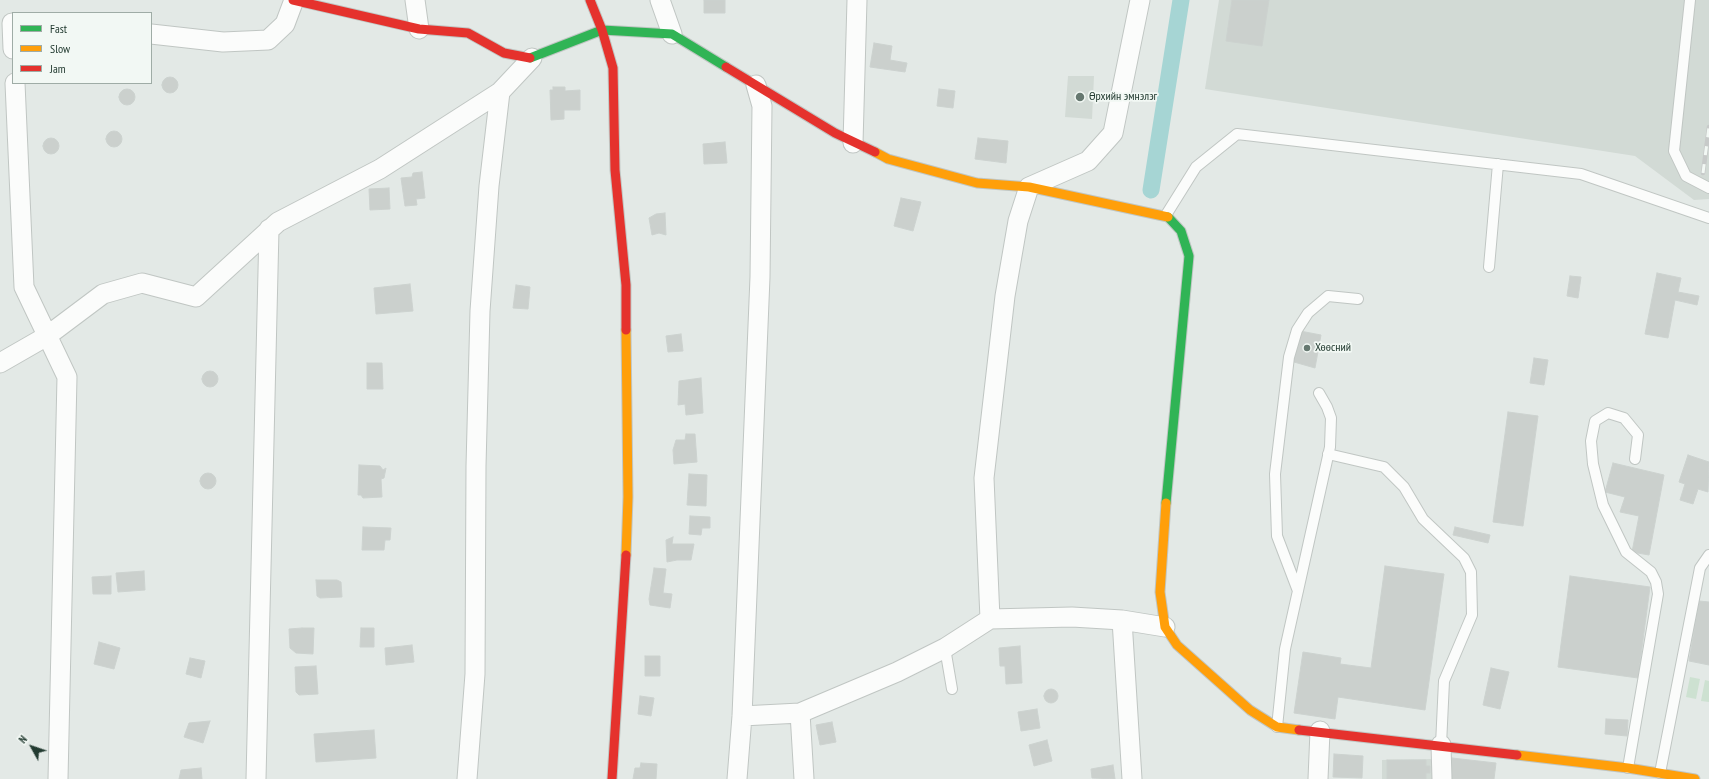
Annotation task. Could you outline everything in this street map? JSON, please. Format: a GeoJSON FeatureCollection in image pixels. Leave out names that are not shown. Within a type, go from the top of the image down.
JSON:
{"type":"FeatureCollection","features":[{"type":"Feature","properties":{"kind":"street"},"geometry":{"type":"LineString","coordinates":[[152,34],[223,42],[268,40],[285,24],[294,0],[420,29],[468,33],[504,53],[532,58]]}},
{"type":"Feature","properties":{"kind":"street"},"geometry":{"type":"LineString","coordinates":[[415,0],[420,29]]}},
{"type":"Feature","properties":{"kind":"street"},"geometry":{"type":"LineString","coordinates":[[590,0],[602,30],[613,68],[615,170],[626,285],[628,504],[626,572],[612,779]]}},
{"type":"Feature","properties":{"kind":"street"},"geometry":{"type":"LineString","coordinates":[[660,0],[672,34]]}},
{"type":"Feature","properties":{"kind":"street"},"geometry":{"type":"LineString","coordinates":[[853,143],[857,0]]}},
{"type":"Feature","properties":{"kind":"street"},"geometry":{"type":"LineString","coordinates":[[1028,187],[1088,161],[1113,133],[1140,0]]}},
{"type":"Feature","properties":{"kind":"street"},"geometry":{"type":"LineString","coordinates":[[8,23],[12,44]]}},
{"type":"Feature","properties":{"kind":"street"},"geometry":{"type":"LineString","coordinates":[[0,363],[47,336],[103,294],[142,283],[196,297],[278,222],[380,169],[500,92],[532,58],[602,30],[672,34],[853,143],[888,160],[977,183],[1028,187],[1166,215],[1181,231],[1189,256],[1163,533],[1160,592],[1165,627],[1177,646],[1250,710],[1277,727],[1441,745],[1554,761],[1628,768],[1695,779]]}},
{"type":"Feature","properties":{"kind":"street"},"geometry":{"type":"LineString","coordinates":[[15,84],[24,287],[67,377],[58,779]]}},
{"type":"Feature","properties":{"kind":"street"},"geometry":{"type":"LineString","coordinates":[[737,779],[742,716],[760,277],[762,106],[756,85]]}},
{"type":"Feature","properties":{"kind":"street"},"geometry":{"type":"LineString","coordinates":[[467,779],[475,674],[476,474],[480,311],[488,186],[500,92]]}},
{"type":"Feature","properties":{"kind":"street"},"geometry":{"type":"LineString","coordinates":[[990,619],[984,478],[1005,296],[1018,221],[1028,187]]}},
{"type":"Feature","properties":{"kind":"street"},"geometry":{"type":"LineString","coordinates":[[256,779],[269,230]]}},
{"type":"Feature","properties":{"kind":"street"},"geometry":{"type":"LineString","coordinates":[[742,716],[800,713],[897,672],[945,648],[990,619],[1072,617],[1122,620],[1165,627]]}},
{"type":"Feature","properties":{"kind":"street"},"geometry":{"type":"LineString","coordinates":[[1122,620],[1132,779]]}},
{"type":"Feature","properties":{"kind":"street"},"geometry":{"type":"LineString","coordinates":[[800,713],[804,779]]}},
{"type":"Feature","properties":{"kind":"street"},"geometry":{"type":"LineString","coordinates":[[1318,779],[1320,731]]}},
{"type":"Feature","properties":{"kind":"street"},"geometry":{"type":"LineString","coordinates":[[1441,745],[1442,779]]}},
{"type":"Feature","properties":{"kind":"lane"},"geometry":{"type":"LineString","coordinates":[[1690,0],[1674,151],[1686,176],[1709,188]]}},
{"type":"Feature","properties":{"kind":"lane"},"geometry":{"type":"LineString","coordinates":[[1166,215],[1196,167],[1237,134],[1581,174],[1709,218]]}},
{"type":"Feature","properties":{"kind":"lane"},"geometry":{"type":"LineString","coordinates":[[1489,267],[1498,164]]}},
{"type":"Feature","properties":{"kind":"lane"},"geometry":{"type":"LineString","coordinates":[[1298,591],[1277,536],[1275,474],[1289,357],[1297,330],[1308,313],[1328,296],[1358,299]]}},
{"type":"Feature","properties":{"kind":"lane"},"geometry":{"type":"LineString","coordinates":[[1277,727],[1285,649],[1328,454],[1330,418],[1327,407],[1319,393]]}},
{"type":"Feature","properties":{"kind":"lane"},"geometry":{"type":"LineString","coordinates":[[1628,768],[1658,594],[1656,582],[1651,572],[1626,552],[1603,506],[1593,464],[1592,441],[1595,421],[1608,413],[1624,418],[1638,435],[1635,459]]}},
{"type":"Feature","properties":{"kind":"lane"},"geometry":{"type":"LineString","coordinates":[[1328,454],[1384,467],[1404,487],[1423,519],[1464,558],[1471,572],[1472,615],[1444,681],[1441,745]]}},
{"type":"Feature","properties":{"kind":"lane"},"geometry":{"type":"LineString","coordinates":[[1660,773],[1700,568],[1709,554]]}},
{"type":"Feature","properties":{"kind":"lane"},"geometry":{"type":"LineString","coordinates":[[945,648],[952,689]]}},
{"type":"Feature","properties":{"kind":"shaded area"},"geometry":{"type":"Polygon","coordinates":[[[1219,0],[1709,0],[1709,199],[1694,200],[1635,156],[1205,89],[1219,0]]]}},
{"type":"Feature","properties":{"kind":"shaded area","name":"Өрхийн эмнэлэг"},"geometry":{"type":"Polygon","coordinates":[[[1068,76],[1094,76],[1092,119],[1065,117],[1068,76]]]}},
{"type":"Feature","properties":{"kind":"shaded area"},"geometry":{"type":"Polygon","coordinates":[[[1434,759],[1435,779],[1382,779],[1382,760],[1434,759]]]}},
{"type":"Feature","properties":{"kind":"green space"},"geometry":{"type":"Polygon","coordinates":[[[1690,677],[1700,679],[1696,699],[1686,697],[1690,677]]]}},
{"type":"Feature","properties":{"kind":"green space"},"geometry":{"type":"Polygon","coordinates":[[[1705,680],[1709,681],[1709,702],[1701,701],[1705,680]]]}},
{"type":"Feature","properties":{"kind":"building"},"geometry":{"type":"Polygon","coordinates":[[[704,0],[725,0],[725,13],[704,13],[704,0]]]}},
{"type":"Feature","properties":{"kind":"building"},"geometry":{"type":"Polygon","coordinates":[[[1232,0],[1269,0],[1262,46],[1226,41],[1232,0]]]}},
{"type":"Feature","properties":{"kind":"building"},"geometry":{"type":"Polygon","coordinates":[[[874,43],[892,46],[890,60],[907,63],[905,72],[870,67],[874,43]]]}},
{"type":"Feature","properties":{"kind":"building"},"geometry":{"type":"Polygon","coordinates":[[[170,77],[177,82],[178,85],[173,92],[170,93],[163,88],[162,85],[167,78],[170,77]]]}},
{"type":"Feature","properties":{"kind":"building"},"geometry":{"type":"Polygon","coordinates":[[[553,87],[565,87],[565,91],[580,90],[580,110],[564,110],[564,119],[551,120],[550,90],[553,90],[553,87]]]}},
{"type":"Feature","properties":{"kind":"building"},"geometry":{"type":"Polygon","coordinates":[[[127,89],[134,94],[135,97],[130,104],[127,105],[120,100],[119,97],[124,90],[127,89]]]}},
{"type":"Feature","properties":{"kind":"building"},"geometry":{"type":"Polygon","coordinates":[[[939,89],[955,91],[953,108],[937,106],[939,89]]]}},
{"type":"Feature","properties":{"kind":"building"},"geometry":{"type":"Polygon","coordinates":[[[114,131],[121,136],[122,139],[117,146],[114,147],[107,142],[106,139],[111,132],[114,131]]]}},
{"type":"Feature","properties":{"kind":"building"},"geometry":{"type":"Polygon","coordinates":[[[51,138],[58,143],[59,146],[54,153],[51,154],[44,149],[43,146],[48,139],[51,138]]]}},
{"type":"Feature","properties":{"kind":"building"},"geometry":{"type":"Polygon","coordinates":[[[978,138],[1008,141],[1006,163],[975,159],[978,138]]]}},
{"type":"Feature","properties":{"kind":"building"},"geometry":{"type":"Polygon","coordinates":[[[725,142],[727,163],[704,164],[703,144],[725,142]]]}},
{"type":"Feature","properties":{"kind":"building"},"geometry":{"type":"Polygon","coordinates":[[[422,172],[425,198],[416,199],[417,205],[405,206],[401,178],[412,177],[413,173],[422,172]]]}},
{"type":"Feature","properties":{"kind":"building"},"geometry":{"type":"Polygon","coordinates":[[[389,188],[390,209],[370,210],[369,189],[389,188]]]}},
{"type":"Feature","properties":{"kind":"building"},"geometry":{"type":"Polygon","coordinates":[[[901,198],[921,202],[913,231],[894,226],[901,198]]]}},
{"type":"Feature","properties":{"kind":"building"},"geometry":{"type":"Polygon","coordinates":[[[665,213],[666,235],[659,233],[652,235],[649,218],[656,214],[665,213]]]}},
{"type":"Feature","properties":{"kind":"building"},"geometry":{"type":"Polygon","coordinates":[[[1657,273],[1681,278],[1678,292],[1699,296],[1697,305],[1675,300],[1668,338],[1645,334],[1657,273]]]}},
{"type":"Feature","properties":{"kind":"building"},"geometry":{"type":"Polygon","coordinates":[[[1570,276],[1581,277],[1578,298],[1567,296],[1570,276]]]}},
{"type":"Feature","properties":{"kind":"building"},"geometry":{"type":"Polygon","coordinates":[[[410,284],[413,311],[376,314],[374,288],[410,284]]]}},
{"type":"Feature","properties":{"kind":"building"},"geometry":{"type":"Polygon","coordinates":[[[516,285],[530,287],[528,309],[513,308],[516,285]]]}},
{"type":"Feature","properties":{"kind":"building","name":"Хөөсний"},"geometry":{"type":"Polygon","coordinates":[[[1300,331],[1321,335],[1315,368],[1294,362],[1300,331]]]}},
{"type":"Feature","properties":{"kind":"building"},"geometry":{"type":"Polygon","coordinates":[[[681,334],[683,351],[668,352],[666,336],[681,334]]]}},
{"type":"Feature","properties":{"kind":"building"},"geometry":{"type":"Polygon","coordinates":[[[1534,358],[1548,360],[1544,385],[1530,383],[1534,358]]]}},
{"type":"Feature","properties":{"kind":"building"},"geometry":{"type":"Polygon","coordinates":[[[367,363],[382,363],[383,389],[367,389],[367,363]]]}},
{"type":"Feature","properties":{"kind":"building"},"geometry":{"type":"Polygon","coordinates":[[[210,371],[217,376],[218,379],[213,386],[210,387],[203,382],[202,379],[207,372],[210,371]]]}},
{"type":"Feature","properties":{"kind":"building"},"geometry":{"type":"Polygon","coordinates":[[[701,378],[703,413],[686,415],[685,404],[678,405],[679,381],[701,378]]]}},
{"type":"Feature","properties":{"kind":"building"},"geometry":{"type":"Polygon","coordinates":[[[1508,412],[1538,416],[1523,526],[1493,522],[1508,412]]]}},
{"type":"Feature","properties":{"kind":"building"},"geometry":{"type":"Polygon","coordinates":[[[686,434],[695,434],[697,462],[674,464],[673,450],[676,440],[685,440],[686,434]]]}},
{"type":"Feature","properties":{"kind":"building"},"geometry":{"type":"Polygon","coordinates":[[[1688,455],[1709,462],[1708,492],[1698,489],[1693,504],[1680,500],[1685,484],[1679,482],[1688,455]]]}},
{"type":"Feature","properties":{"kind":"building"},"geometry":{"type":"Polygon","coordinates":[[[1613,463],[1664,475],[1649,555],[1632,552],[1639,516],[1620,512],[1625,497],[1605,492],[1613,463]]]}},
{"type":"Feature","properties":{"kind":"building"},"geometry":{"type":"Polygon","coordinates":[[[359,465],[380,466],[383,470],[386,468],[384,478],[381,479],[382,497],[363,498],[361,495],[358,495],[359,465]]]}},
{"type":"Feature","properties":{"kind":"building"},"geometry":{"type":"Polygon","coordinates":[[[208,473],[215,478],[216,481],[211,488],[208,489],[201,484],[200,481],[205,474],[208,473]]]}},
{"type":"Feature","properties":{"kind":"building"},"geometry":{"type":"Polygon","coordinates":[[[689,474],[707,475],[706,506],[687,505],[689,474]]]}},
{"type":"Feature","properties":{"kind":"building"},"geometry":{"type":"Polygon","coordinates":[[[690,516],[710,517],[710,528],[702,528],[701,535],[689,534],[690,516]]]}},
{"type":"Feature","properties":{"kind":"building"},"geometry":{"type":"Polygon","coordinates":[[[363,527],[391,528],[390,540],[385,540],[384,550],[362,550],[363,527]]]}},
{"type":"Feature","properties":{"kind":"building"},"geometry":{"type":"Polygon","coordinates":[[[1455,527],[1490,535],[1488,543],[1453,535],[1455,527]]]}},
{"type":"Feature","properties":{"kind":"building"},"geometry":{"type":"Polygon","coordinates":[[[673,537],[672,544],[694,544],[691,560],[667,562],[666,540],[673,537]]]}},
{"type":"Feature","properties":{"kind":"building"},"geometry":{"type":"Polygon","coordinates":[[[1385,566],[1444,574],[1425,710],[1338,697],[1335,719],[1294,713],[1303,652],[1341,658],[1340,664],[1371,668],[1385,566]]]}},
{"type":"Feature","properties":{"kind":"building"},"geometry":{"type":"Polygon","coordinates":[[[654,568],[666,569],[663,593],[672,594],[670,608],[650,605],[649,599],[654,568]]]}},
{"type":"Feature","properties":{"kind":"building"},"geometry":{"type":"Polygon","coordinates":[[[144,571],[145,590],[118,592],[116,573],[144,571]]]}},
{"type":"Feature","properties":{"kind":"building"},"geometry":{"type":"Polygon","coordinates":[[[111,576],[111,594],[93,594],[92,577],[111,576]]]}},
{"type":"Feature","properties":{"kind":"building"},"geometry":{"type":"Polygon","coordinates":[[[1570,576],[1650,587],[1638,678],[1558,667],[1570,576]]]}},
{"type":"Feature","properties":{"kind":"building"},"geometry":{"type":"Polygon","coordinates":[[[316,580],[337,580],[341,582],[342,597],[320,598],[317,596],[316,580]]]}},
{"type":"Feature","properties":{"kind":"building"},"geometry":{"type":"Polygon","coordinates":[[[1699,601],[1709,602],[1709,665],[1689,661],[1699,601]]]}},
{"type":"Feature","properties":{"kind":"building"},"geometry":{"type":"Polygon","coordinates":[[[314,628],[313,654],[296,653],[290,648],[289,629],[314,628]]]}},
{"type":"Feature","properties":{"kind":"building"},"geometry":{"type":"Polygon","coordinates":[[[361,628],[374,628],[374,647],[360,647],[361,628]]]}},
{"type":"Feature","properties":{"kind":"building"},"geometry":{"type":"Polygon","coordinates":[[[99,642],[120,648],[114,669],[94,664],[99,642]]]}},
{"type":"Feature","properties":{"kind":"building"},"geometry":{"type":"Polygon","coordinates":[[[412,645],[414,662],[386,665],[385,648],[412,645]]]}},
{"type":"Feature","properties":{"kind":"building"},"geometry":{"type":"Polygon","coordinates":[[[1020,646],[1022,683],[1006,684],[1005,666],[1000,666],[999,648],[1020,646]]]}},
{"type":"Feature","properties":{"kind":"building"},"geometry":{"type":"Polygon","coordinates":[[[645,656],[660,656],[660,676],[645,676],[645,656]]]}},
{"type":"Feature","properties":{"kind":"building"},"geometry":{"type":"Polygon","coordinates":[[[190,658],[205,661],[201,678],[186,674],[190,658]]]}},
{"type":"Feature","properties":{"kind":"building"},"geometry":{"type":"Polygon","coordinates":[[[316,666],[318,694],[299,695],[296,692],[295,667],[316,666]]]}},
{"type":"Feature","properties":{"kind":"building"},"geometry":{"type":"Polygon","coordinates":[[[1491,668],[1509,672],[1500,709],[1483,705],[1491,668]]]}},
{"type":"Feature","properties":{"kind":"building"},"geometry":{"type":"Polygon","coordinates":[[[1051,689],[1056,691],[1058,696],[1056,701],[1051,703],[1046,701],[1044,696],[1046,691],[1051,689]]]}},
{"type":"Feature","properties":{"kind":"building"},"geometry":{"type":"Polygon","coordinates":[[[640,696],[654,698],[651,716],[638,714],[640,696]]]}},
{"type":"Feature","properties":{"kind":"building"},"geometry":{"type":"Polygon","coordinates":[[[1037,709],[1040,728],[1021,731],[1018,712],[1037,709]]]}},
{"type":"Feature","properties":{"kind":"building"},"geometry":{"type":"Polygon","coordinates":[[[1606,719],[1628,720],[1627,736],[1605,734],[1606,719]]]}},
{"type":"Feature","properties":{"kind":"building"},"geometry":{"type":"Polygon","coordinates":[[[210,721],[203,743],[184,737],[189,723],[210,721]]]}},
{"type":"Feature","properties":{"kind":"building"},"geometry":{"type":"Polygon","coordinates":[[[832,722],[836,742],[820,745],[816,725],[832,722]]]}},
{"type":"Feature","properties":{"kind":"building"},"geometry":{"type":"Polygon","coordinates":[[[374,730],[376,758],[316,762],[314,734],[374,730]]]}},
{"type":"Feature","properties":{"kind":"building"},"geometry":{"type":"Polygon","coordinates":[[[1047,740],[1052,761],[1034,766],[1029,745],[1047,740]]]}},
{"type":"Feature","properties":{"kind":"building"},"geometry":{"type":"Polygon","coordinates":[[[1334,754],[1363,756],[1362,778],[1333,777],[1334,754]]]}},
{"type":"Feature","properties":{"kind":"building"},"geometry":{"type":"Polygon","coordinates":[[[1452,758],[1496,763],[1494,779],[1449,779],[1452,758]]]}},
{"type":"Feature","properties":{"kind":"building"},"geometry":{"type":"Polygon","coordinates":[[[1387,760],[1426,760],[1426,766],[1430,766],[1430,773],[1426,773],[1426,779],[1387,779],[1387,760]]]}},
{"type":"Feature","properties":{"kind":"building"},"geometry":{"type":"Polygon","coordinates":[[[641,763],[657,764],[656,779],[633,779],[635,768],[640,768],[641,763]]]}},
{"type":"Feature","properties":{"kind":"building"},"geometry":{"type":"Polygon","coordinates":[[[1113,765],[1115,779],[1092,778],[1091,769],[1113,765]]]}},
{"type":"Feature","properties":{"kind":"building"},"geometry":{"type":"Polygon","coordinates":[[[201,768],[202,779],[179,779],[181,770],[201,768]]]}},
{"type":"Feature","properties":{"kind":"waterway"},"geometry":{"type":"LineString","coordinates":[[1151,190],[1181,0]]}},
{"type":"Feature","properties":{"kind":"railway"},"geometry":{"type":"LineString","coordinates":[[1703,173],[1709,127]]}},
{"type":"Feature","properties":{"kind":"traffic: fast"},"geometry":{"type":"LineString","coordinates":[[530,58],[602,30],[672,34],[726,67]]}},
{"type":"Feature","properties":{"kind":"traffic: fast"},"geometry":{"type":"LineString","coordinates":[[1166,503],[1189,256],[1181,231],[1168,217]]}},
{"type":"Feature","properties":{"kind":"traffic: slow"},"geometry":{"type":"LineString","coordinates":[[875,152],[888,159],[977,183],[1029,187],[1168,217]]}},
{"type":"Feature","properties":{"kind":"traffic: slow"},"geometry":{"type":"LineString","coordinates":[[626,330],[628,497],[626,555]]}},
{"type":"Feature","properties":{"kind":"traffic: slow"},"geometry":{"type":"LineString","coordinates":[[1166,503],[1160,592],[1165,627],[1177,645],[1250,710],[1277,727],[1299,730]]}},
{"type":"Feature","properties":{"kind":"traffic: slow"},"geometry":{"type":"LineString","coordinates":[[1517,755],[1628,768],[1695,779]]}},
{"type":"Feature","properties":{"kind":"traffic: jam"},"geometry":{"type":"LineString","coordinates":[[293,0],[419,29],[468,33],[504,53],[530,58]]}},
{"type":"Feature","properties":{"kind":"traffic: jam"},"geometry":{"type":"LineString","coordinates":[[590,0],[602,30],[613,68],[615,170],[626,285],[626,330]]}},
{"type":"Feature","properties":{"kind":"traffic: jam"},"geometry":{"type":"LineString","coordinates":[[726,67],[835,133],[875,152]]}},
{"type":"Feature","properties":{"kind":"traffic: jam"},"geometry":{"type":"LineString","coordinates":[[612,779],[626,555]]}},
{"type":"Feature","properties":{"kind":"traffic: jam"},"geometry":{"type":"LineString","coordinates":[[1299,730],[1517,755]]}},
{"type":"Feature","properties":{"kind":"place","name":"Өрхийн эмнэлэг"},"geometry":{"type":"Point","coordinates":[1080,97]}},
{"type":"Feature","properties":{"kind":"place","name":"Хөөсний"},"geometry":{"type":"Point","coordinates":[1307,348]}}]}
